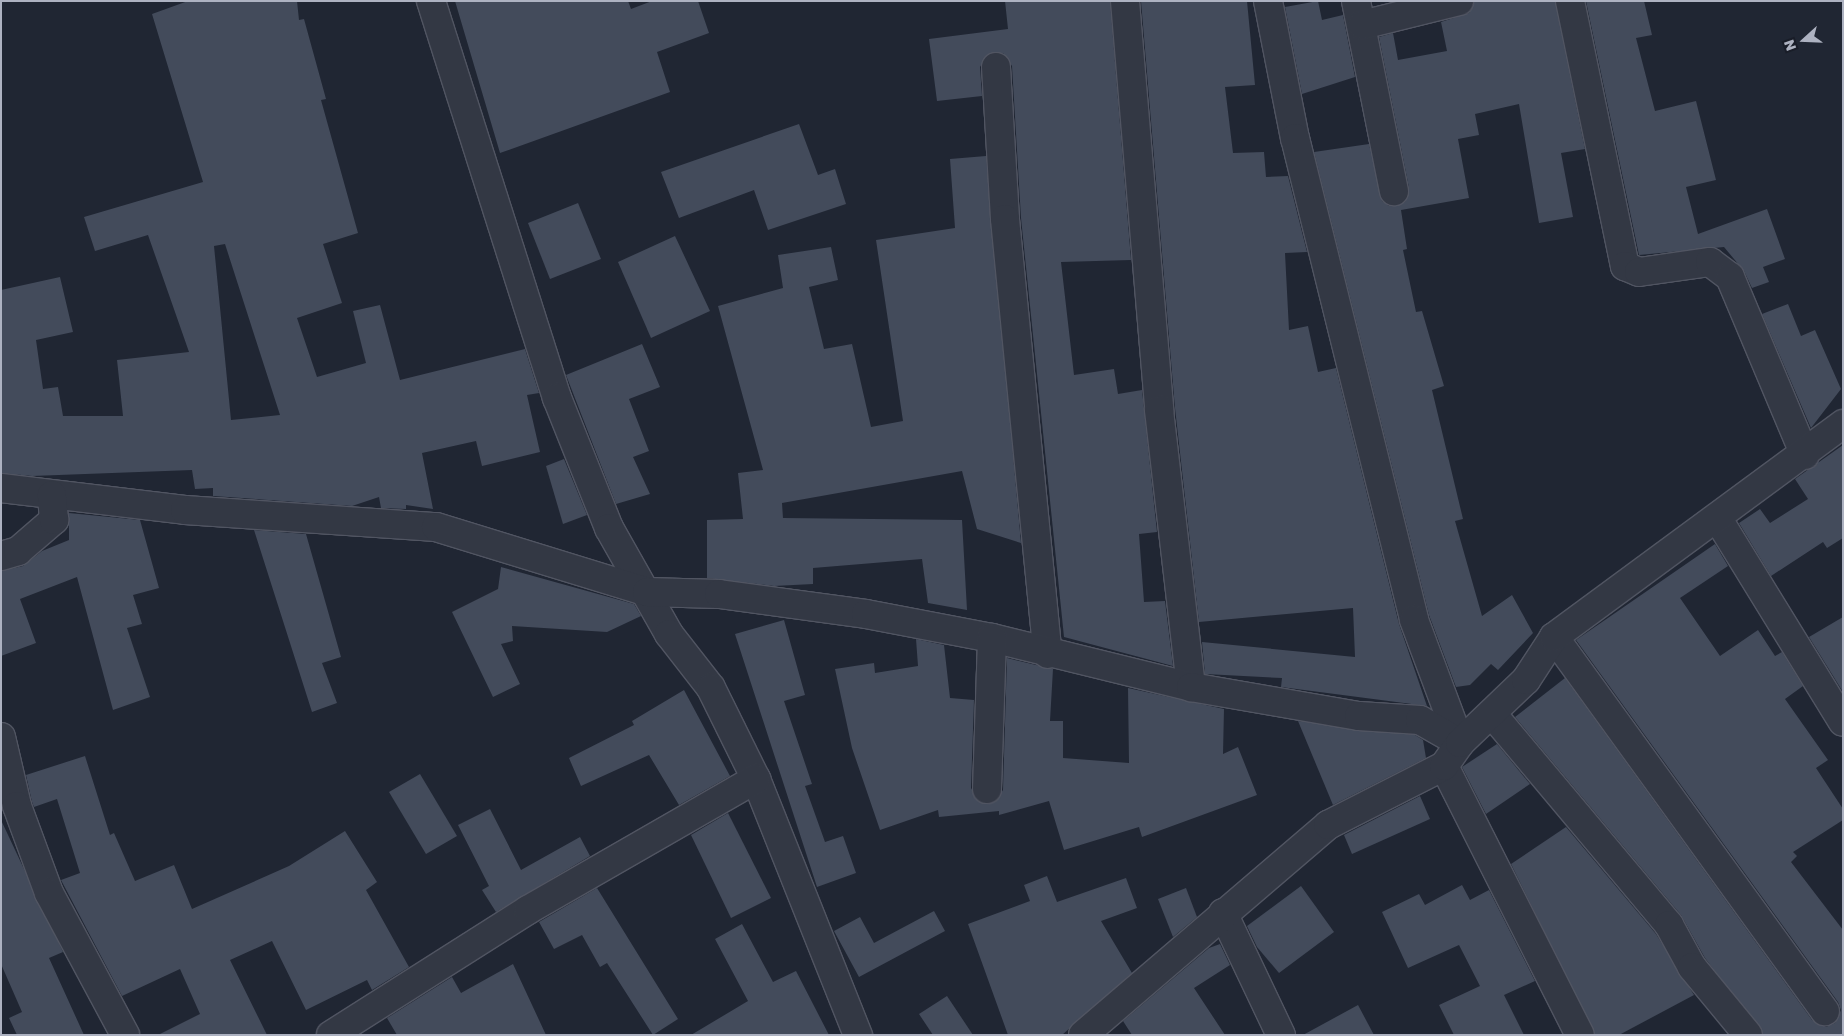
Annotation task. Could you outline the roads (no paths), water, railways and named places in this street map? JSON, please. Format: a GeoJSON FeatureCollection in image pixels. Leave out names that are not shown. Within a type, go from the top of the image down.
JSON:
{"type":"FeatureCollection","features":[{"type":"Feature","properties":{"kind":"street"},"geometry":{"type":"LineString","coordinates":[[431,1],[557,398],[609,528],[647,592],[669,634],[711,688],[756,779],[858,1035]]}},
{"type":"Feature","properties":{"kind":"street"},"geometry":{"type":"LineString","coordinates":[[1126,1],[1159,410],[1191,687]]}},
{"type":"Feature","properties":{"kind":"street"},"geometry":{"type":"LineString","coordinates":[[1268,1],[1294,138],[1414,620],[1460,743]]}},
{"type":"Feature","properties":{"kind":"street"},"geometry":{"type":"LineString","coordinates":[[1394,191],[1359,13],[1459,1]]}},
{"type":"Feature","properties":{"kind":"street"},"geometry":{"type":"LineString","coordinates":[[1570,1],[1625,266],[1639,272],[1710,262],[1730,277],[1805,455]]}},
{"type":"Feature","properties":{"kind":"street"},"geometry":{"type":"LineString","coordinates":[[996,67],[1005,219],[1048,654]]}},
{"type":"Feature","properties":{"kind":"street"},"geometry":{"type":"LineString","coordinates":[[1083,1035],[1222,913],[1328,825],[1444,766],[1460,743],[1493,716],[1526,680],[1554,637],[1805,455],[1843,424]]}},
{"type":"Feature","properties":{"kind":"street"},"geometry":{"type":"LineString","coordinates":[[1,488],[185,510],[436,527],[647,592],[719,594],[866,614],[992,638],[1048,654],[1191,687],[1359,716],[1420,720],[1460,743]]}},
{"type":"Feature","properties":{"kind":"street"},"geometry":{"type":"LineString","coordinates":[[1,556],[18,552],[54,520],[52,495]]}},
{"type":"Feature","properties":{"kind":"street"},"geometry":{"type":"LineString","coordinates":[[1718,519],[1843,722]]}},
{"type":"Feature","properties":{"kind":"street"},"geometry":{"type":"LineString","coordinates":[[1554,637],[1825,1011]]}},
{"type":"Feature","properties":{"kind":"street"},"geometry":{"type":"LineString","coordinates":[[987,789],[992,638]]}},
{"type":"Feature","properties":{"kind":"street"},"geometry":{"type":"LineString","coordinates":[[1493,716],[1669,925],[1692,967],[1748,1035]]}},
{"type":"Feature","properties":{"kind":"street"},"geometry":{"type":"LineString","coordinates":[[1,737],[17,806],[49,893],[125,1035]]}},
{"type":"Feature","properties":{"kind":"street"},"geometry":{"type":"LineString","coordinates":[[1444,766],[1580,1035]]}},
{"type":"Feature","properties":{"kind":"street"},"geometry":{"type":"LineString","coordinates":[[331,1035],[528,910],[756,779]]}},
{"type":"Feature","properties":{"kind":"street"},"geometry":{"type":"LineString","coordinates":[[1222,913],[1281,1035]]}}]}
